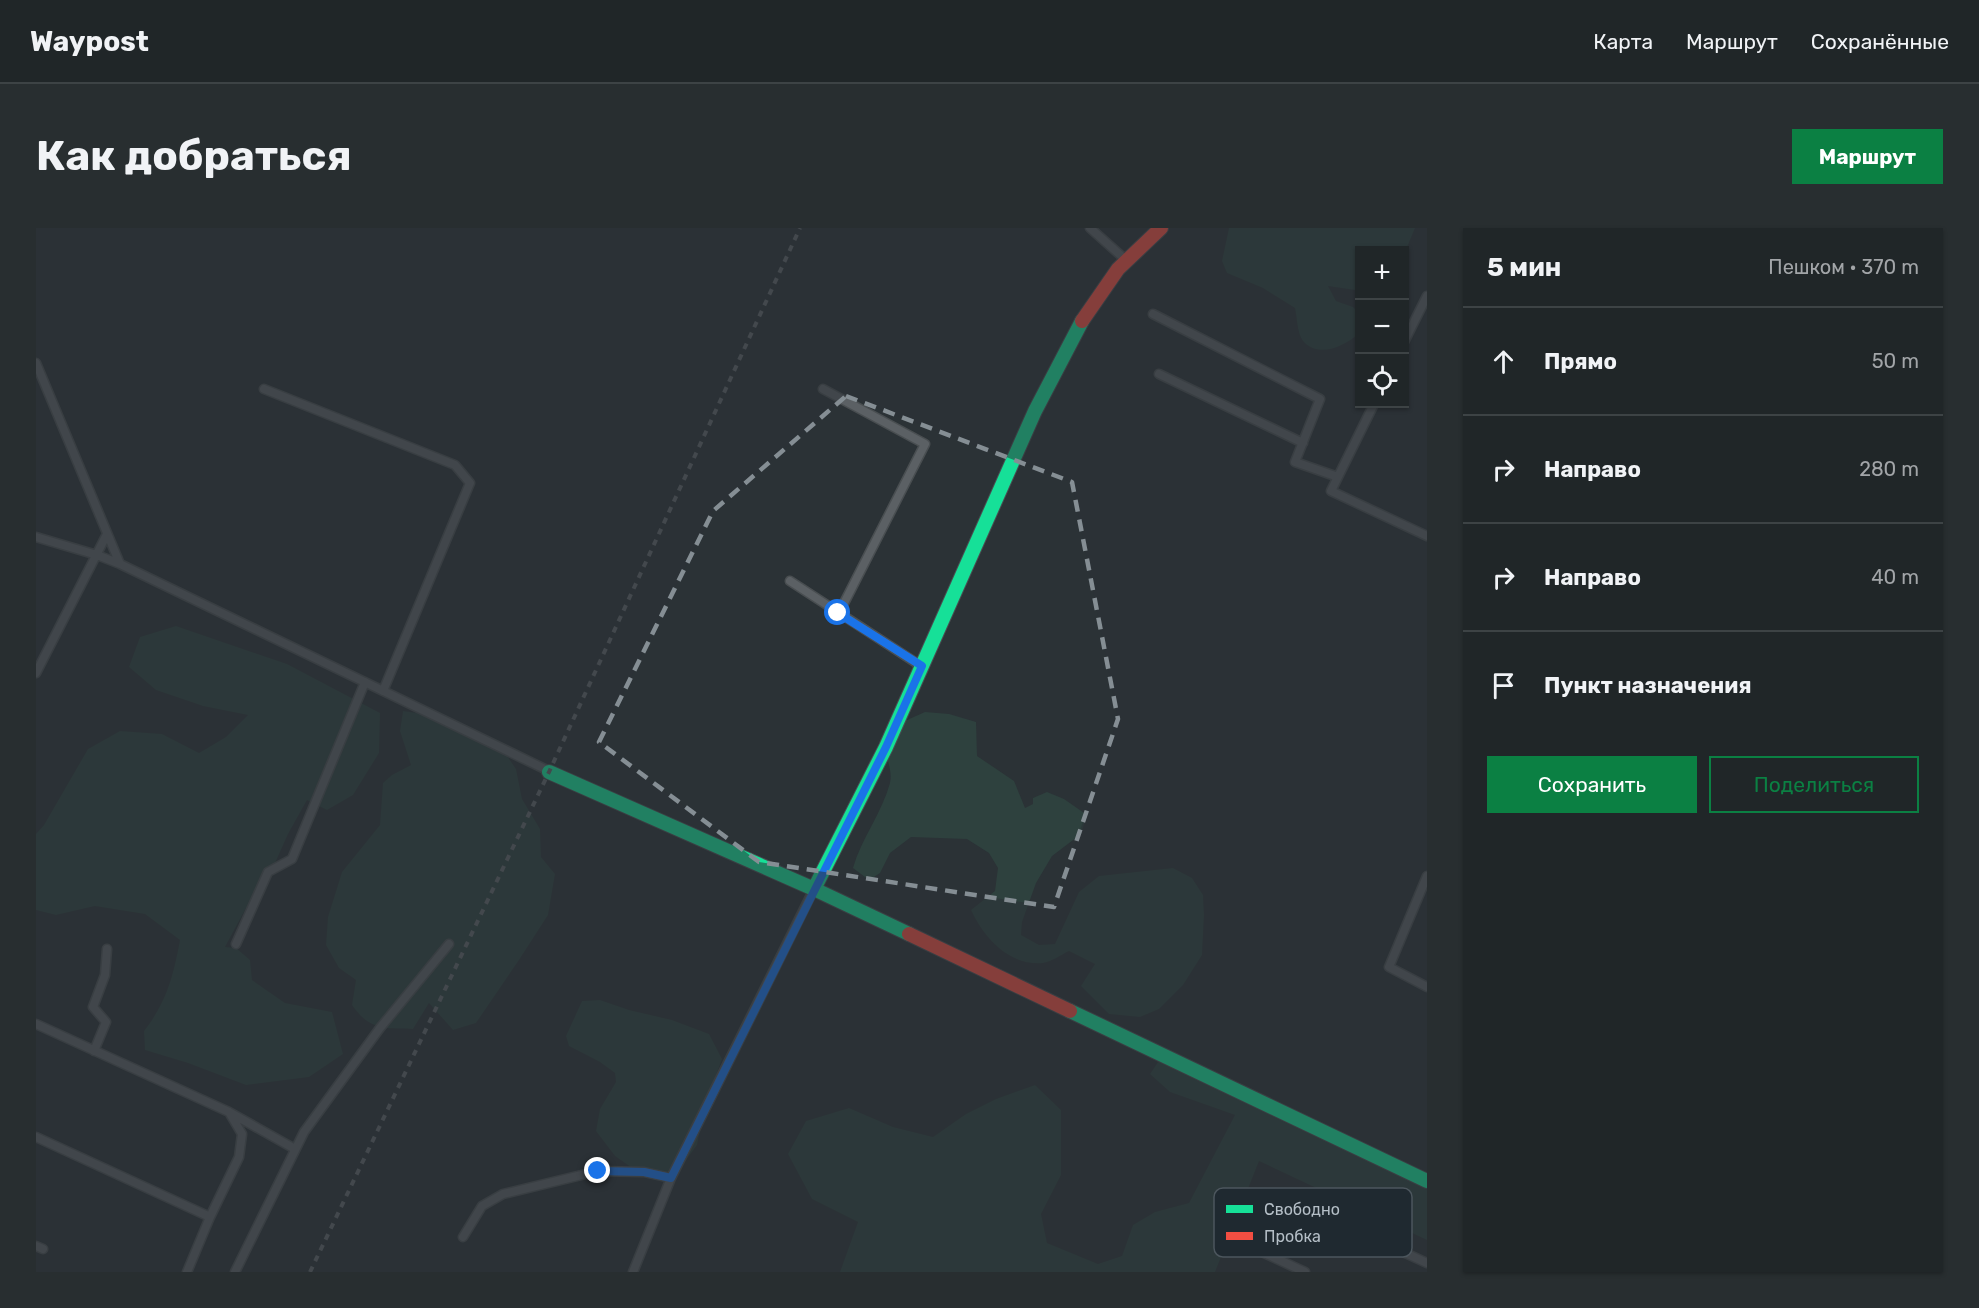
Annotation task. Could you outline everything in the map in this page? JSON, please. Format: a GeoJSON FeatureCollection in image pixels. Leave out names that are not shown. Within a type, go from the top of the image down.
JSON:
{"type":"FeatureCollection","features":[{"type":"Feature","properties":{"kind":"street"},"geometry":{"type":"LineString","coordinates":[[814,890],[886,747],[1035,411],[1076,329],[1118,269],[1161,228]]}},
{"type":"Feature","properties":{"kind":"street"},"geometry":{"type":"LineString","coordinates":[[549,772],[814,890],[1427,1180]]}},
{"type":"Feature","properties":{"kind":"lane"},"geometry":{"type":"LineString","coordinates":[[1090,228],[1127,261]]}},
{"type":"Feature","properties":{"kind":"lane"},"geometry":{"type":"LineString","coordinates":[[1409,332],[1427,296]]}},
{"type":"Feature","properties":{"kind":"lane"},"geometry":{"type":"LineString","coordinates":[[1153,314],[1320,399],[1295,462],[1338,477]]}},
{"type":"Feature","properties":{"kind":"lane"},"geometry":{"type":"LineString","coordinates":[[36,363],[120,564]]}},
{"type":"Feature","properties":{"kind":"lane"},"geometry":{"type":"LineString","coordinates":[[1159,374],[1303,443]]}},
{"type":"Feature","properties":{"kind":"lane"},"geometry":{"type":"LineString","coordinates":[[264,389],[455,465],[470,483],[383,692]]}},
{"type":"Feature","properties":{"kind":"lane"},"geometry":{"type":"LineString","coordinates":[[823,389],[925,444],[838,613]]}},
{"type":"Feature","properties":{"kind":"lane"},"geometry":{"type":"LineString","coordinates":[[1372,408],[1330,491],[1427,537]]}},
{"type":"Feature","properties":{"kind":"lane"},"geometry":{"type":"LineString","coordinates":[[36,673],[108,534]]}},
{"type":"Feature","properties":{"kind":"lane"},"geometry":{"type":"LineString","coordinates":[[36,537],[120,564],[549,772]]}},
{"type":"Feature","properties":{"kind":"lane"},"geometry":{"type":"LineString","coordinates":[[790,581],[922,666]]}},
{"type":"Feature","properties":{"kind":"lane"},"geometry":{"type":"LineString","coordinates":[[236,944],[268,872],[292,859],[365,682]]}},
{"type":"Feature","properties":{"kind":"lane"},"geometry":{"type":"LineString","coordinates":[[1427,876],[1389,967],[1427,987]]}},
{"type":"Feature","properties":{"kind":"lane"},"geometry":{"type":"LineString","coordinates":[[633,1272],[671,1178],[814,890]]}},
{"type":"Feature","properties":{"kind":"lane"},"geometry":{"type":"LineString","coordinates":[[235,1272],[304,1131],[380,1028],[449,944]]}},
{"type":"Feature","properties":{"kind":"lane"},"geometry":{"type":"LineString","coordinates":[[94,1051],[106,1022],[93,1007],[105,975],[107,949]]}},
{"type":"Feature","properties":{"kind":"lane"},"geometry":{"type":"LineString","coordinates":[[36,1024],[229,1112],[295,1149]]}},
{"type":"Feature","properties":{"kind":"lane"},"geometry":{"type":"LineString","coordinates":[[187,1272],[239,1157],[242,1134],[229,1112]]}},
{"type":"Feature","properties":{"kind":"lane"},"geometry":{"type":"LineString","coordinates":[[36,1137],[210,1217]]}},
{"type":"Feature","properties":{"kind":"lane"},"geometry":{"type":"LineString","coordinates":[[463,1237],[482,1206],[504,1194],[598,1171],[644,1172],[671,1178]]}},
{"type":"Feature","properties":{"kind":"lane"},"geometry":{"type":"LineString","coordinates":[[1412,1256],[1427,1263]]}},
{"type":"Feature","properties":{"kind":"lane"},"geometry":{"type":"LineString","coordinates":[[1273,1257],[1305,1272]]}},
{"type":"Feature","properties":{"kind":"highlighted area"},"geometry":{"type":"Polygon","coordinates":[[[846,396],[1072,482],[1118,719],[1054,907],[759,862],[599,742],[713,511],[846,396]]]}},
{"type":"Feature","properties":{"kind":"green space"},"geometry":{"type":"Polygon","coordinates":[[[1229,228],[1415,228],[1408,246],[1355,246],[1355,290],[1328,286],[1336,301],[1355,309],[1355,336],[1332,349],[1316,349],[1309,346],[1301,338],[1295,308],[1263,288],[1227,273],[1222,261],[1229,228]]]}},
{"type":"Feature","properties":{"kind":"green space"},"geometry":{"type":"Polygon","coordinates":[[[176,626],[287,664],[380,713],[379,753],[353,795],[327,810],[307,800],[288,834],[267,881],[246,908],[225,947],[236,948],[250,960],[252,980],[285,1003],[332,1012],[343,1054],[309,1077],[246,1085],[145,1050],[144,1031],[164,999],[175,966],[180,940],[145,914],[95,906],[56,915],[36,910],[36,834],[44,825],[88,749],[120,731],[162,734],[199,753],[226,737],[248,715],[203,706],[156,690],[129,667],[140,637],[176,626]]]}},
{"type":"Feature","properties":{"kind":"green space"},"geometry":{"type":"Polygon","coordinates":[[[403,711],[432,715],[503,750],[516,769],[522,799],[540,829],[541,857],[555,874],[548,915],[519,960],[476,1023],[453,1030],[429,1003],[413,1029],[386,1028],[365,1020],[352,1005],[356,980],[339,968],[326,945],[328,917],[342,872],[380,825],[383,783],[392,775],[411,765],[400,731],[403,711]]]}},
{"type":"Feature","properties":{"kind":"green space"},"geometry":{"type":"Polygon","coordinates":[[[925,712],[949,714],[976,722],[977,756],[1014,781],[1025,808],[1033,804],[1033,798],[1047,792],[1064,799],[1087,815],[1081,834],[1052,856],[1036,883],[1022,922],[1021,935],[1039,945],[1055,944],[1079,892],[1099,876],[1173,868],[1192,878],[1203,895],[1202,955],[1183,985],[1159,1009],[1140,1017],[1109,1014],[1081,986],[1095,964],[1069,951],[1053,960],[1031,963],[1019,960],[999,948],[983,931],[971,910],[995,891],[998,868],[989,853],[967,839],[911,837],[890,853],[880,873],[869,880],[853,868],[890,783],[886,750],[889,738],[896,725],[925,712]]]}},
{"type":"Feature","properties":{"kind":"green space"},"geometry":{"type":"Polygon","coordinates":[[[600,1000],[629,1010],[672,1020],[709,1034],[722,1059],[705,1105],[697,1145],[678,1171],[645,1177],[615,1156],[596,1131],[600,1109],[616,1082],[615,1073],[600,1062],[569,1046],[566,1036],[582,1001],[600,1000]]]}},
{"type":"Feature","properties":{"kind":"green space"},"geometry":{"type":"Polygon","coordinates":[[[1162,1056],[1427,1188],[1427,1240],[1412,1233],[1412,1188],[1316,1188],[1259,1161],[1248,1188],[1214,1188],[1214,1257],[1221,1257],[1215,1272],[840,1272],[858,1222],[812,1199],[788,1154],[806,1121],[849,1108],[893,1127],[933,1137],[966,1114],[996,1099],[1035,1085],[1061,1110],[1061,1175],[1041,1214],[1047,1243],[1098,1264],[1122,1256],[1133,1225],[1155,1212],[1189,1203],[1235,1115],[1170,1092],[1150,1074],[1162,1056]]]}},
{"type":"Feature","properties":{"kind":"railway"},"geometry":{"type":"LineString","coordinates":[[310,1272],[549,772],[800,228]]}},
{"type":"Feature","properties":{"kind":"traffic: fast"},"geometry":{"type":"LineString","coordinates":[[814,889],[886,747],[1035,411],[1082,321]]}},
{"type":"Feature","properties":{"kind":"traffic: fast"},"geometry":{"type":"LineString","coordinates":[[549,772],[814,889],[909,934]]}},
{"type":"Feature","properties":{"kind":"traffic: fast"},"geometry":{"type":"LineString","coordinates":[[1070,1011],[1427,1181]]}},
{"type":"Feature","properties":{"kind":"traffic: jam"},"geometry":{"type":"LineString","coordinates":[[1082,321],[1118,269],[1161,228]]}},
{"type":"Feature","properties":{"kind":"traffic: jam"},"geometry":{"type":"LineString","coordinates":[[909,934],[1070,1011]]}},
{"type":"Feature","properties":{"kind":"route"},"geometry":{"type":"LineString","coordinates":[[598,1171],[644,1172],[671,1178],[886,747],[922,666],[838,613]]}}]}
